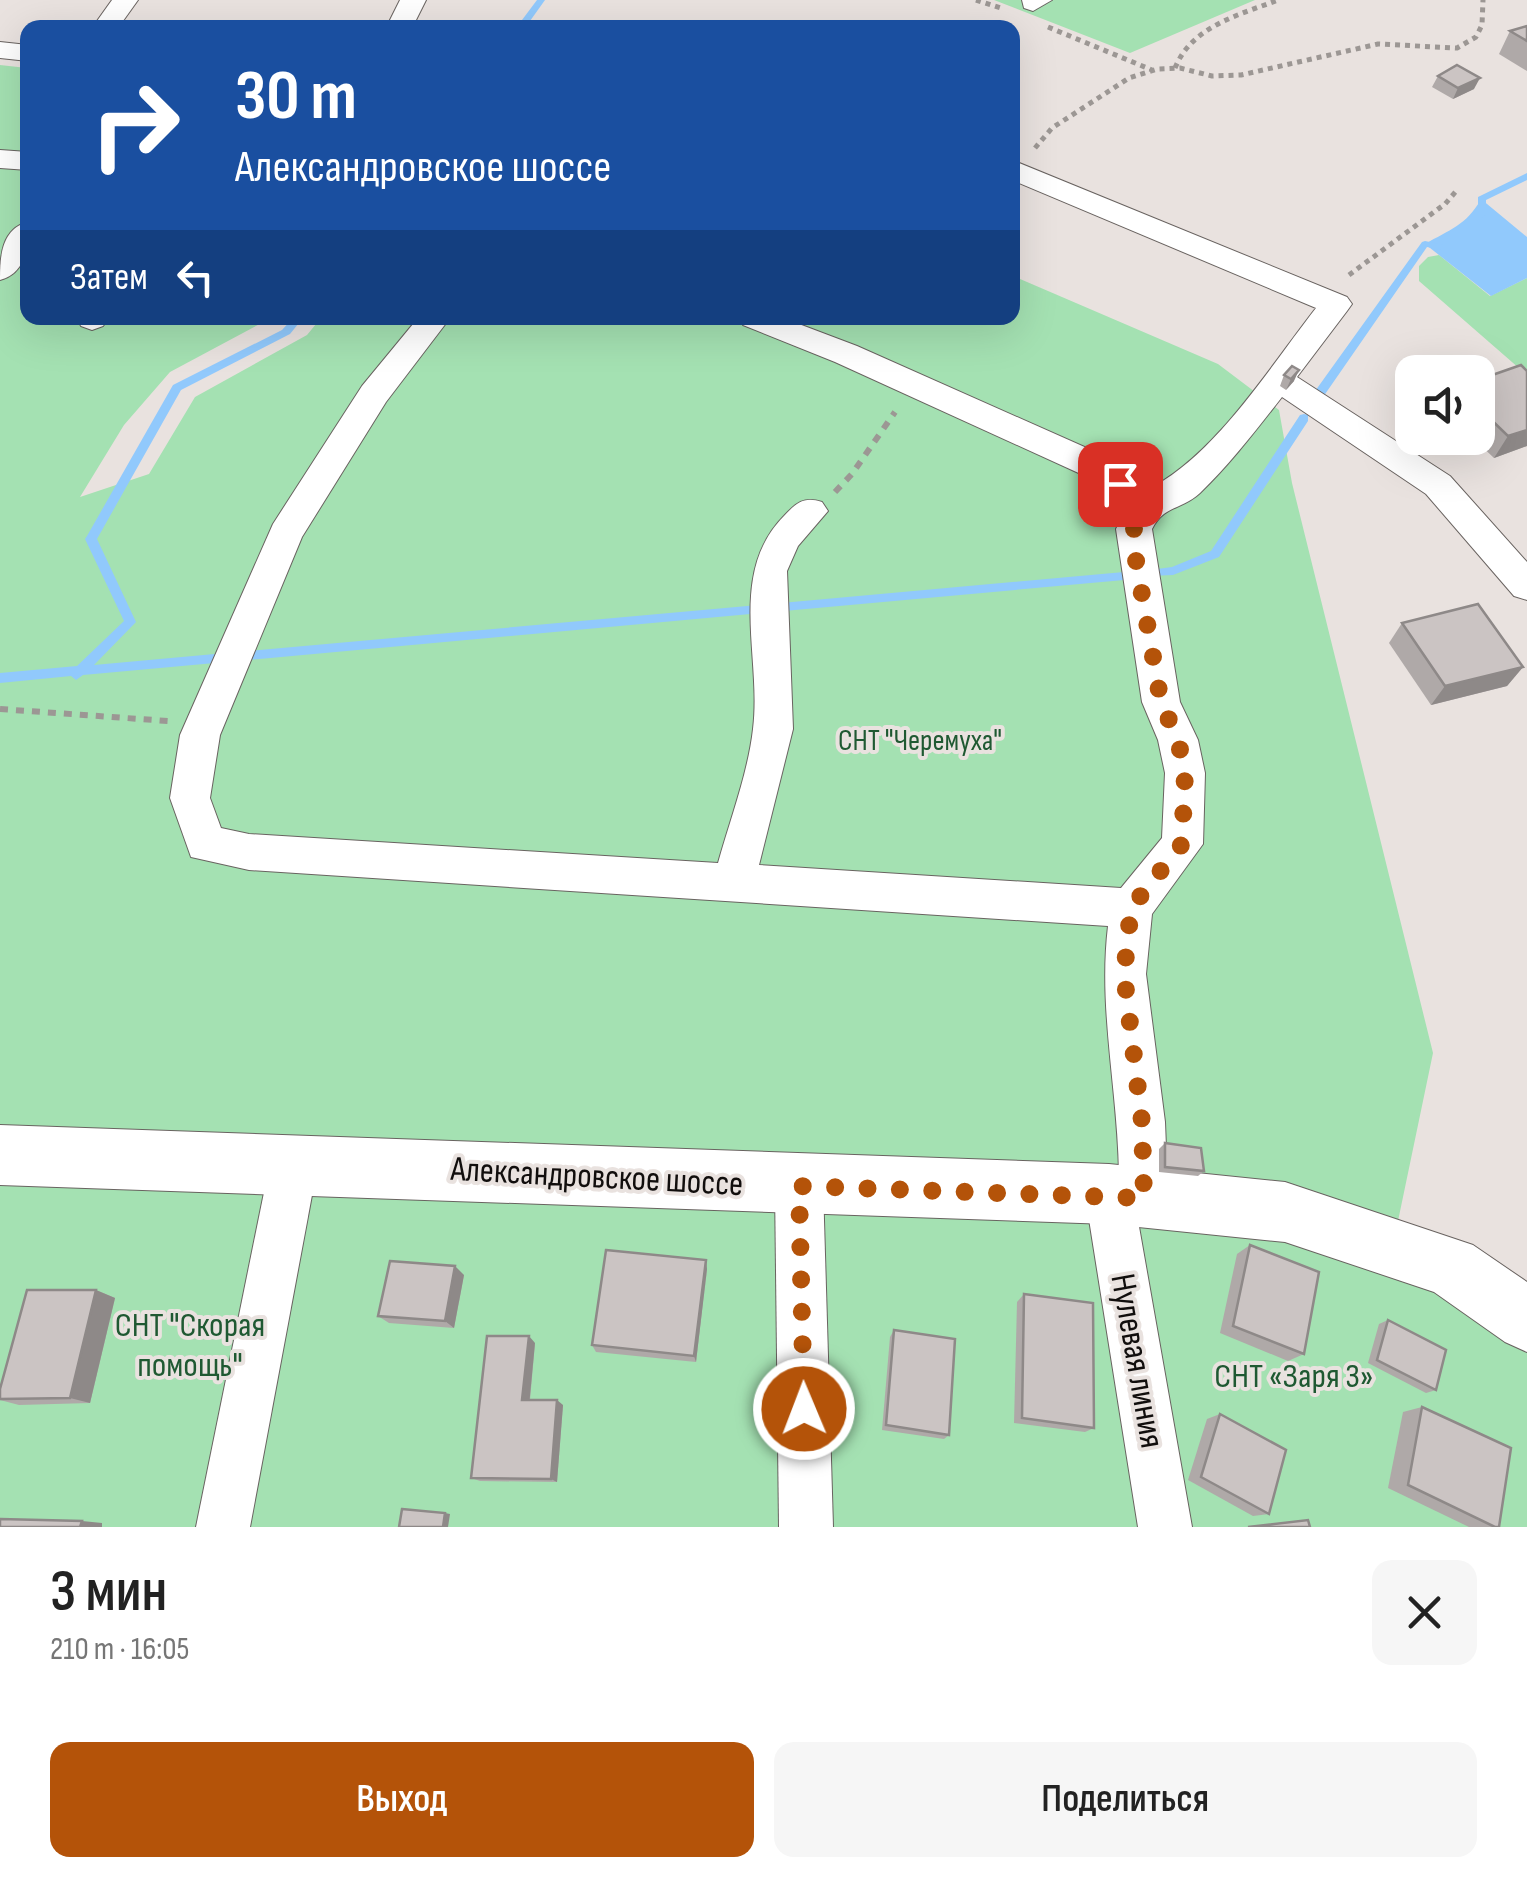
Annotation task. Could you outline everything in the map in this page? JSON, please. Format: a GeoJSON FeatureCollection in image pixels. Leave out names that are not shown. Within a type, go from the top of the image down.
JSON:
{"type":"FeatureCollection","features":[{"type":"Feature","properties":{"kind":"street"},"geometry":{"type":"LineString","coordinates":[[429,325],[374,394],[286,534],[200,736],[190,798],[206,844],[248,852],[1131,908],[1182,844],[1185,773],[1178,740],[1161,702],[1134,549],[1134,528],[1144,507],[1182,488],[1226,444],[1336,304],[1023,160]]}},
{"type":"Feature","properties":{"kind":"street"},"geometry":{"type":"LineString","coordinates":[[0,270],[20,241]]}},
{"type":"Feature","properties":{"kind":"street"},"geometry":{"type":"LineString","coordinates":[[771,325],[1096,466],[1120,484],[1137,505],[1140,518]]}},
{"type":"Feature","properties":{"kind":"street"},"geometry":{"type":"LineString","coordinates":[[1291,387],[1438,485],[1527,586]]}},
{"type":"Feature","properties":{"kind":"street"},"geometry":{"type":"LineString","coordinates":[[734,883],[773,729],[769,571],[784,538],[810,511]]}},
{"type":"Feature","properties":{"kind":"street","name":"Нулевая линия"},"geometry":{"type":"LineString","coordinates":[[1131,908],[1124,974],[1142,1122],[1126,1196],[1165,1527]]}},
{"type":"Feature","properties":{"kind":"street","name":"Александровское шоссе"},"geometry":{"type":"LineString","coordinates":[[0,1156],[294,1163],[1126,1196],[1285,1212],[1451,1268],[1527,1320]]}},
{"type":"Feature","properties":{"kind":"street"},"geometry":{"type":"LineString","coordinates":[[223,1527],[294,1163]]}},
{"type":"Feature","properties":{"kind":"street"},"geometry":{"type":"LineString","coordinates":[[799,1186],[806,1527]]}},
{"type":"Feature","properties":{"kind":"path"},"geometry":{"type":"LineString","coordinates":[[976,0],[1031,10],[1153,70]]}},
{"type":"Feature","properties":{"kind":"path"},"geometry":{"type":"LineString","coordinates":[[1175,68],[1178,56],[1200,34],[1278,0]]}},
{"type":"Feature","properties":{"kind":"path"},"geometry":{"type":"LineString","coordinates":[[1023,160],[1052,128],[1129,78],[1175,68],[1212,76],[1241,75],[1378,44],[1457,48],[1476,37],[1482,25],[1483,0]]}},
{"type":"Feature","properties":{"kind":"path"},"geometry":{"type":"LineString","coordinates":[[1320,297],[1390,241],[1445,204],[1458,189]]}},
{"type":"Feature","properties":{"kind":"path"},"geometry":{"type":"LineString","coordinates":[[810,511],[852,478],[881,428],[925,389]]}},
{"type":"Feature","properties":{"kind":"path"},"geometry":{"type":"LineString","coordinates":[[0,709],[154,718],[171,721],[200,736]]}},
{"type":"Feature","properties":{"kind":"green space"},"geometry":{"type":"Polygon","coordinates":[[[994,0],[1255,0],[1130,53],[994,0]]]}},
{"type":"Feature","properties":{"kind":"green space","name":"СНТ \"Черемуха\""},"geometry":{"type":"Polygon","coordinates":[[[0,65],[20,67],[20,325],[258,325],[170,372],[124,425],[80,497],[149,474],[195,397],[307,335],[315,325],[1020,325],[1020,279],[1218,364],[1279,410],[1292,483],[1433,1053],[1398,1221],[0,1136],[0,65]]]}},
{"type":"Feature","properties":{"kind":"green space"},"geometry":{"type":"Polygon","coordinates":[[[1439,255],[1490,296],[1527,278],[1527,375],[1419,281],[1419,266],[1428,257],[1439,255]]]}},
{"type":"Feature","properties":{"kind":"green space","name":"СНТ \"Скорая помощь\""},"geometry":{"type":"Polygon","coordinates":[[[0,1157],[1197,1205],[1527,1321],[1527,1527],[0,1527],[0,1157]]]}},
{"type":"Feature","properties":{"kind":"water"},"geometry":{"type":"Polygon","coordinates":[[[1481,199],[1527,237],[1527,278],[1491,296],[1425,244],[1463,221],[1481,199]]]}},
{"type":"Feature","properties":{"kind":"building"},"geometry":{"type":"Polygon","coordinates":[[[1527,26],[1527,41],[1510,31],[1527,26]]]}},
{"type":"Feature","properties":{"kind":"building"},"geometry":{"type":"Polygon","coordinates":[[[1457,65],[1480,78],[1458,88],[1438,76],[1457,65]]]}},
{"type":"Feature","properties":{"kind":"building"},"geometry":{"type":"Polygon","coordinates":[[[1521,365],[1527,371],[1527,430],[1508,436],[1495,423],[1495,374],[1521,365]]]}},
{"type":"Feature","properties":{"kind":"building"},"geometry":{"type":"Polygon","coordinates":[[[1292,366],[1299,370],[1291,379],[1284,375],[1292,366]]]}},
{"type":"Feature","properties":{"kind":"building"},"geometry":{"type":"Polygon","coordinates":[[[1478,604],[1523,667],[1445,686],[1402,623],[1478,604]]]}},
{"type":"Feature","properties":{"kind":"building"},"geometry":{"type":"Polygon","coordinates":[[[1165,1143],[1201,1148],[1204,1171],[1165,1167],[1165,1143]]]}},
{"type":"Feature","properties":{"kind":"building"},"geometry":{"type":"Polygon","coordinates":[[[1250,1245],[1319,1272],[1304,1354],[1233,1326],[1250,1245]]]}},
{"type":"Feature","properties":{"kind":"building"},"geometry":{"type":"Polygon","coordinates":[[[606,1250],[706,1260],[694,1356],[592,1345],[606,1250]]]}},
{"type":"Feature","properties":{"kind":"building"},"geometry":{"type":"Polygon","coordinates":[[[390,1261],[455,1266],[445,1321],[378,1316],[390,1261]]]}},
{"type":"Feature","properties":{"kind":"building"},"geometry":{"type":"Polygon","coordinates":[[[27,1290],[96,1290],[70,1398],[0,1399],[27,1290]]]}},
{"type":"Feature","properties":{"kind":"building"},"geometry":{"type":"Polygon","coordinates":[[[1024,1294],[1093,1303],[1094,1428],[1022,1418],[1024,1294]]]}},
{"type":"Feature","properties":{"kind":"building"},"geometry":{"type":"Polygon","coordinates":[[[1388,1320],[1446,1350],[1436,1390],[1377,1360],[1388,1320]]]}},
{"type":"Feature","properties":{"kind":"building"},"geometry":{"type":"Polygon","coordinates":[[[894,1330],[955,1339],[949,1435],[886,1425],[894,1330]]]}},
{"type":"Feature","properties":{"kind":"building"},"geometry":{"type":"Polygon","coordinates":[[[487,1336],[529,1336],[522,1400],[557,1400],[551,1479],[471,1478],[487,1336]]]}},
{"type":"Feature","properties":{"kind":"building"},"geometry":{"type":"Polygon","coordinates":[[[1422,1407],[1511,1448],[1499,1527],[1408,1485],[1422,1407]]]}},
{"type":"Feature","properties":{"kind":"building"},"geometry":{"type":"Polygon","coordinates":[[[1220,1414],[1286,1450],[1269,1514],[1201,1477],[1220,1414]]]}},
{"type":"Feature","properties":{"kind":"building"},"geometry":{"type":"Polygon","coordinates":[[[402,1509],[445,1513],[443,1527],[399,1527],[402,1509]]]}},
{"type":"Feature","properties":{"kind":"building"},"geometry":{"type":"Polygon","coordinates":[[[0,1519],[82,1521],[80,1527],[0,1527],[0,1519]]]}},
{"type":"Feature","properties":{"kind":"building"},"geometry":{"type":"Polygon","coordinates":[[[1308,1520],[1310,1527],[1248,1527],[1308,1520]]]}},
{"type":"Feature","properties":{"kind":"waterway"},"geometry":{"type":"LineString","coordinates":[[526,20],[541,0]]}},
{"type":"Feature","properties":{"kind":"waterway"},"geometry":{"type":"LineString","coordinates":[[1481,215],[1481,199],[1527,176]]}},
{"type":"Feature","properties":{"kind":"waterway"},"geometry":{"type":"LineString","coordinates":[[1317,397],[1425,244],[1441,247]]}},
{"type":"Feature","properties":{"kind":"waterway"},"geometry":{"type":"LineString","coordinates":[[80,671],[130,622],[91,539],[177,388],[286,332],[292,325]]}},
{"type":"Feature","properties":{"kind":"waterway"},"geometry":{"type":"LineString","coordinates":[[1154,573],[1173,571],[1215,554],[1304,418]]}},
{"type":"Feature","properties":{"kind":"waterway"},"geometry":{"type":"LineString","coordinates":[[80,671],[1124,576]]}},
{"type":"Feature","properties":{"kind":"waterway"},"geometry":{"type":"LineString","coordinates":[[0,678],[80,671]]}},
{"type":"Feature","properties":{"kind":"waterway"},"geometry":{"type":"LineString","coordinates":[[76,675],[80,671]]}},
{"type":"Feature","properties":{"kind":"route"},"geometry":{"type":"LineString","coordinates":[[804,1409],[799,1186],[1144,1198],[1142,1122],[1124,974],[1131,908],[1182,844],[1185,773],[1178,740],[1161,702],[1134,549],[1134,528],[1140,518],[1137,505],[1120,484]]}},
{"type":"Feature","properties":{"kind":"park label","name":"СНТ «Заря 3»"},"geometry":{"type":"Point","coordinates":[1294,1376]}}]}
